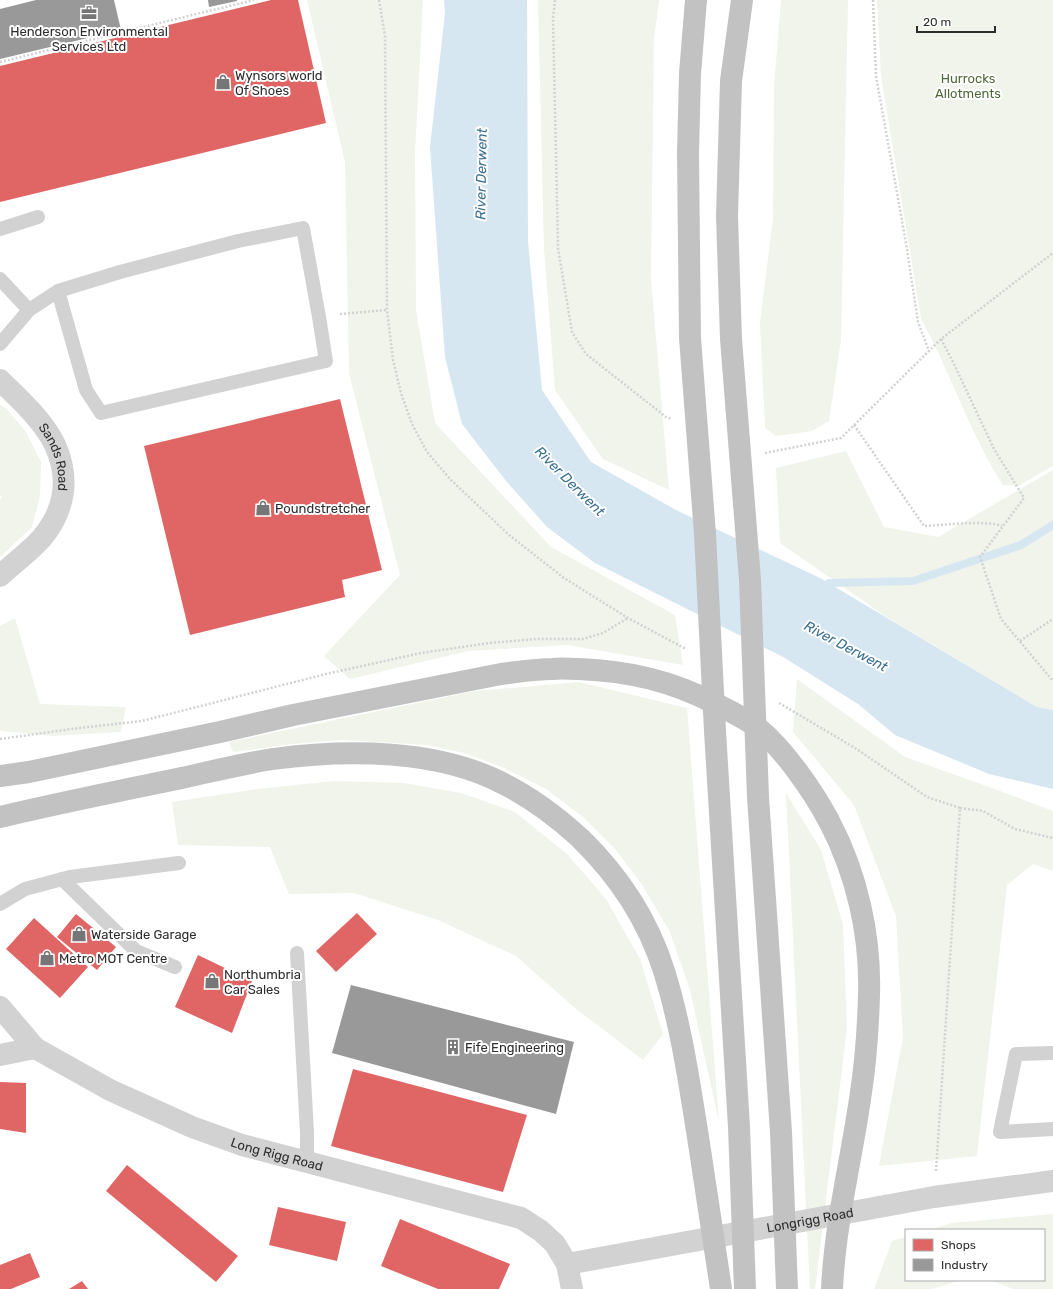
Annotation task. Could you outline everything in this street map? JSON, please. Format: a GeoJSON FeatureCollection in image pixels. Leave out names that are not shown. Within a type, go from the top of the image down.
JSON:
{"type":"FeatureCollection","features":[{"type":"Feature","properties":{"kind":"highway"},"geometry":{"type":"LineString","coordinates":[[696,0],[690,74],[688,153],[690,338],[705,534],[738,1119],[745,1289]]}},
{"type":"Feature","properties":{"kind":"highway"},"geometry":{"type":"LineString","coordinates":[[742,0],[731,81],[727,216],[731,339],[750,580],[758,797],[781,1132],[787,1289]]}},
{"type":"Feature","properties":{"kind":"highway"},"geometry":{"type":"LineString","coordinates":[[0,776],[29,772],[301,714],[501,674],[555,668],[629,673],[657,680],[704,698],[730,711],[757,728],[778,748],[814,797],[838,837],[849,864],[857,892],[867,947],[870,995],[867,1041],[861,1092],[837,1230],[832,1289]]}},
{"type":"Feature","properties":{"kind":"highway"},"geometry":{"type":"LineString","coordinates":[[0,817],[273,759],[350,752],[384,753],[451,764],[503,783],[549,811],[592,850],[625,890],[641,916],[664,970],[680,1036],[689,1082],[721,1289]]}},
{"type":"Feature","properties":{"kind":"street","name":"Sands Road"},"geometry":{"type":"LineString","coordinates":[[0,380],[44,428],[61,462],[64,478],[63,496],[51,525],[40,539],[0,576]]}},
{"type":"Feature","properties":{"kind":"street","name":"Long Rigg Road"},"geometry":{"type":"LineString","coordinates":[[0,1007],[35,1048],[110,1090],[192,1127],[242,1145],[307,1163],[521,1218],[541,1231],[555,1244],[567,1264],[572,1289]]}},
{"type":"Feature","properties":{"kind":"street"},"geometry":{"type":"LineString","coordinates":[[0,1055],[35,1048]]}},
{"type":"Feature","properties":{"kind":"street","name":"Longrigg Road"},"geometry":{"type":"LineString","coordinates":[[567,1264],[934,1197],[1053,1181]]}},
{"type":"Feature","properties":{"kind":"lane"},"geometry":{"type":"LineString","coordinates":[[0,229],[38,217]]}},
{"type":"Feature","properties":{"kind":"lane"},"geometry":{"type":"LineString","coordinates":[[0,344],[29,310],[58,291],[120,272],[238,241],[303,228],[326,361],[101,413],[86,390],[58,291]]}},
{"type":"Feature","properties":{"kind":"lane"},"geometry":{"type":"LineString","coordinates":[[0,279],[29,310]]}},
{"type":"Feature","properties":{"kind":"lane"},"geometry":{"type":"LineString","coordinates":[[0,904],[25,889],[70,877],[179,863]]}},
{"type":"Feature","properties":{"kind":"lane"},"geometry":{"type":"LineString","coordinates":[[62,879],[136,951],[175,967]]}},
{"type":"Feature","properties":{"kind":"lane"},"geometry":{"type":"LineString","coordinates":[[297,953],[307,1132],[307,1163]]}},
{"type":"Feature","properties":{"kind":"lane"},"geometry":{"type":"LineString","coordinates":[[1053,1053],[1016,1054],[1000,1132],[1053,1129]]}},
{"type":"Feature","properties":{"kind":"path"},"geometry":{"type":"LineString","coordinates":[[0,62],[254,0]]}},
{"type":"Feature","properties":{"kind":"path"},"geometry":{"type":"LineString","coordinates":[[379,0],[385,36],[387,310],[393,360],[401,392],[412,424],[427,452],[451,480],[509,535],[564,578],[628,618],[689,651]]}},
{"type":"Feature","properties":{"kind":"path"},"geometry":{"type":"LineString","coordinates":[[873,0],[876,76],[906,243],[918,322],[929,351]]}},
{"type":"Feature","properties":{"kind":"path"},"geometry":{"type":"LineString","coordinates":[[319,316],[387,310]]}},
{"type":"Feature","properties":{"kind":"path"},"geometry":{"type":"LineString","coordinates":[[941,339],[994,449],[1024,498],[980,557],[1001,619],[1053,681]]}},
{"type":"Feature","properties":{"kind":"path"},"geometry":{"type":"LineString","coordinates":[[854,425],[924,526],[984,523],[1002,526]]}},
{"type":"Feature","properties":{"kind":"path"},"geometry":{"type":"LineString","coordinates":[[0,739],[142,721],[326,674],[421,653],[489,643],[537,639],[583,639],[603,633],[628,618]]}},
{"type":"Feature","properties":{"kind":"path"},"geometry":{"type":"LineString","coordinates":[[1020,641],[1053,619]]}},
{"type":"Feature","properties":{"kind":"path"},"geometry":{"type":"LineString","coordinates":[[777,702],[855,748],[927,797],[960,808],[983,811],[1015,829],[1053,838]]}},
{"type":"Feature","properties":{"kind":"path"},"geometry":{"type":"LineString","coordinates":[[934,1197],[960,808]]}},
{"type":"Feature","properties":{"kind":"green space"},"geometry":{"type":"Polygon","coordinates":[[[307,0],[423,0],[415,152],[416,310],[435,423],[551,547],[675,615],[683,665],[567,645],[468,651],[350,679],[324,656],[400,575],[349,373],[345,162],[307,0]]]}},
{"type":"Feature","properties":{"kind":"green space"},"geometry":{"type":"Polygon","coordinates":[[[538,0],[659,0],[654,39],[651,279],[669,490],[603,459],[555,390],[544,249],[538,0]]]}},
{"type":"Feature","properties":{"kind":"green space"},"geometry":{"type":"Polygon","coordinates":[[[781,0],[848,0],[841,340],[829,421],[812,431],[776,436],[765,428],[760,323],[773,219],[774,87],[781,0]]]}},
{"type":"Feature","properties":{"kind":"green space","name":"Hurrocks Allotments"},"geometry":{"type":"Polygon","coordinates":[[[877,0],[1053,0],[1053,466],[1018,486],[1003,485],[991,465],[980,445],[942,361],[921,319],[881,75],[877,0]]]}},
{"type":"Feature","properties":{"kind":"green space"},"geometry":{"type":"Polygon","coordinates":[[[0,405],[6,408],[26,432],[41,462],[40,496],[32,527],[0,557],[0,500],[2,497],[0,495],[0,405]]]}},
{"type":"Feature","properties":{"kind":"green space"},"geometry":{"type":"Polygon","coordinates":[[[846,451],[884,527],[938,537],[1053,470],[1053,710],[1037,707],[885,616],[780,543],[776,468],[846,451]]]}},
{"type":"Feature","properties":{"kind":"green space"},"geometry":{"type":"Polygon","coordinates":[[[15,618],[40,704],[126,707],[121,732],[52,736],[0,730],[0,626],[15,618]]]}},
{"type":"Feature","properties":{"kind":"green space"},"geometry":{"type":"Polygon","coordinates":[[[797,679],[905,757],[1053,811],[1053,871],[1033,864],[1007,885],[977,1156],[879,1166],[903,1037],[896,916],[854,805],[793,732],[797,679]]]}},
{"type":"Feature","properties":{"kind":"green space"},"geometry":{"type":"Polygon","coordinates":[[[579,682],[687,708],[719,1122],[690,990],[670,932],[641,883],[615,849],[583,817],[546,789],[502,767],[464,753],[427,745],[342,740],[292,744],[233,752],[229,742],[475,691],[579,682]]]}},
{"type":"Feature","properties":{"kind":"green space"},"geometry":{"type":"Polygon","coordinates":[[[334,781],[404,783],[461,793],[515,812],[567,854],[606,899],[640,959],[663,1034],[643,1060],[575,1008],[516,956],[438,920],[354,893],[289,894],[270,847],[178,845],[172,802],[257,789],[334,781]]]}},
{"type":"Feature","properties":{"kind":"green space"},"geometry":{"type":"Polygon","coordinates":[[[786,793],[821,850],[843,925],[847,1028],[815,1289],[810,1289],[786,793]]]}},
{"type":"Feature","properties":{"kind":"green space"},"geometry":{"type":"Polygon","coordinates":[[[1053,1214],[1053,1289],[1013,1289],[993,1281],[1045,1281],[1045,1229],[932,1229],[952,1223],[1053,1214]]]}},
{"type":"Feature","properties":{"kind":"green space"},"geometry":{"type":"Polygon","coordinates":[[[905,1237],[905,1281],[958,1281],[932,1289],[874,1289],[892,1241],[905,1237]]]}},
{"type":"Feature","properties":{"kind":"water","name":"River Derwent"},"geometry":{"type":"Polygon","coordinates":[[[444,0],[527,0],[528,241],[542,390],[591,462],[676,510],[820,578],[1037,707],[1053,710],[1053,789],[989,774],[895,735],[858,704],[783,657],[595,563],[547,527],[506,481],[462,424],[445,357],[430,147],[445,13],[444,0]]]}},
{"type":"Feature","properties":{"kind":"building: Shops"},"geometry":{"type":"Polygon","coordinates":[[[271,0],[298,0],[326,123],[0,202],[0,66],[271,0]]]}},
{"type":"Feature","properties":{"kind":"building: Shops","name":"Poundstretcher"},"geometry":{"type":"Polygon","coordinates":[[[340,399],[382,570],[342,580],[345,597],[190,635],[144,446],[340,399]]]}},
{"type":"Feature","properties":{"kind":"building: Shops"},"geometry":{"type":"Polygon","coordinates":[[[357,913],[377,934],[336,972],[316,951],[357,913]]]}},
{"type":"Feature","properties":{"kind":"building: Shops"},"geometry":{"type":"Polygon","coordinates":[[[76,914],[116,947],[97,970],[57,937],[76,914]]]}},
{"type":"Feature","properties":{"kind":"building: Shops","name":"Metro MOT Centre"},"geometry":{"type":"Polygon","coordinates":[[[34,918],[88,967],[60,998],[6,949],[34,918]]]}},
{"type":"Feature","properties":{"kind":"building: Shops"},"geometry":{"type":"Polygon","coordinates":[[[198,955],[252,981],[232,1033],[175,1007],[198,955]]]}},
{"type":"Feature","properties":{"kind":"building: Shops"},"geometry":{"type":"Polygon","coordinates":[[[353,1069],[527,1115],[503,1192],[331,1146],[353,1069]]]}},
{"type":"Feature","properties":{"kind":"building: Shops"},"geometry":{"type":"Polygon","coordinates":[[[0,1082],[26,1083],[26,1133],[0,1129],[0,1082]]]}},
{"type":"Feature","properties":{"kind":"building: Shops"},"geometry":{"type":"Polygon","coordinates":[[[127,1165],[238,1256],[216,1282],[106,1191],[127,1165]]]}},
{"type":"Feature","properties":{"kind":"building: Shops"},"geometry":{"type":"Polygon","coordinates":[[[278,1207],[346,1222],[337,1261],[269,1245],[278,1207]]]}},
{"type":"Feature","properties":{"kind":"building: Shops"},"geometry":{"type":"Polygon","coordinates":[[[400,1219],[510,1264],[499,1289],[438,1289],[381,1266],[400,1219]]]}},
{"type":"Feature","properties":{"kind":"building: Shops"},"geometry":{"type":"Polygon","coordinates":[[[30,1253],[40,1277],[11,1289],[0,1289],[0,1265],[30,1253]]]}},
{"type":"Feature","properties":{"kind":"building: Shops"},"geometry":{"type":"Polygon","coordinates":[[[82,1281],[88,1289],[69,1289],[82,1281]]]}},
{"type":"Feature","properties":{"kind":"building: Industry"},"geometry":{"type":"Polygon","coordinates":[[[36,0],[114,0],[121,30],[0,59],[0,9],[36,0]]]}},
{"type":"Feature","properties":{"kind":"building: Industry"},"geometry":{"type":"Polygon","coordinates":[[[208,0],[237,0],[237,1],[209,7],[208,0]]]}},
{"type":"Feature","properties":{"kind":"building: Industry","name":"Fife Engineering"},"geometry":{"type":"Polygon","coordinates":[[[351,985],[574,1042],[556,1114],[332,1053],[351,985]]]}},
{"type":"Feature","properties":{"kind":"waterway"},"geometry":{"type":"LineString","coordinates":[[829,583],[913,581],[1021,545],[1053,525]]}},
{"type":"Feature","properties":{"kind":"place","name":"Henderson Environmental Services Ltd"},"geometry":{"type":"Point","coordinates":[89,13]}},
{"type":"Feature","properties":{"kind":"place","name":"Wynsors world Of Shoes"},"geometry":{"type":"Point","coordinates":[223,82]}},
{"type":"Feature","properties":{"kind":"place","name":"Poundstretcher"},"geometry":{"type":"Point","coordinates":[263,508]}},
{"type":"Feature","properties":{"kind":"place","name":"Waterside Garage"},"geometry":{"type":"Point","coordinates":[79,934]}},
{"type":"Feature","properties":{"kind":"place","name":"Metro MOT Centre"},"geometry":{"type":"Point","coordinates":[47,958]}},
{"type":"Feature","properties":{"kind":"place","name":"Northumbria Car Sales"},"geometry":{"type":"Point","coordinates":[212,981]}},
{"type":"Feature","properties":{"kind":"place","name":"Fife Engineering"},"geometry":{"type":"Point","coordinates":[453,1047]}}]}
